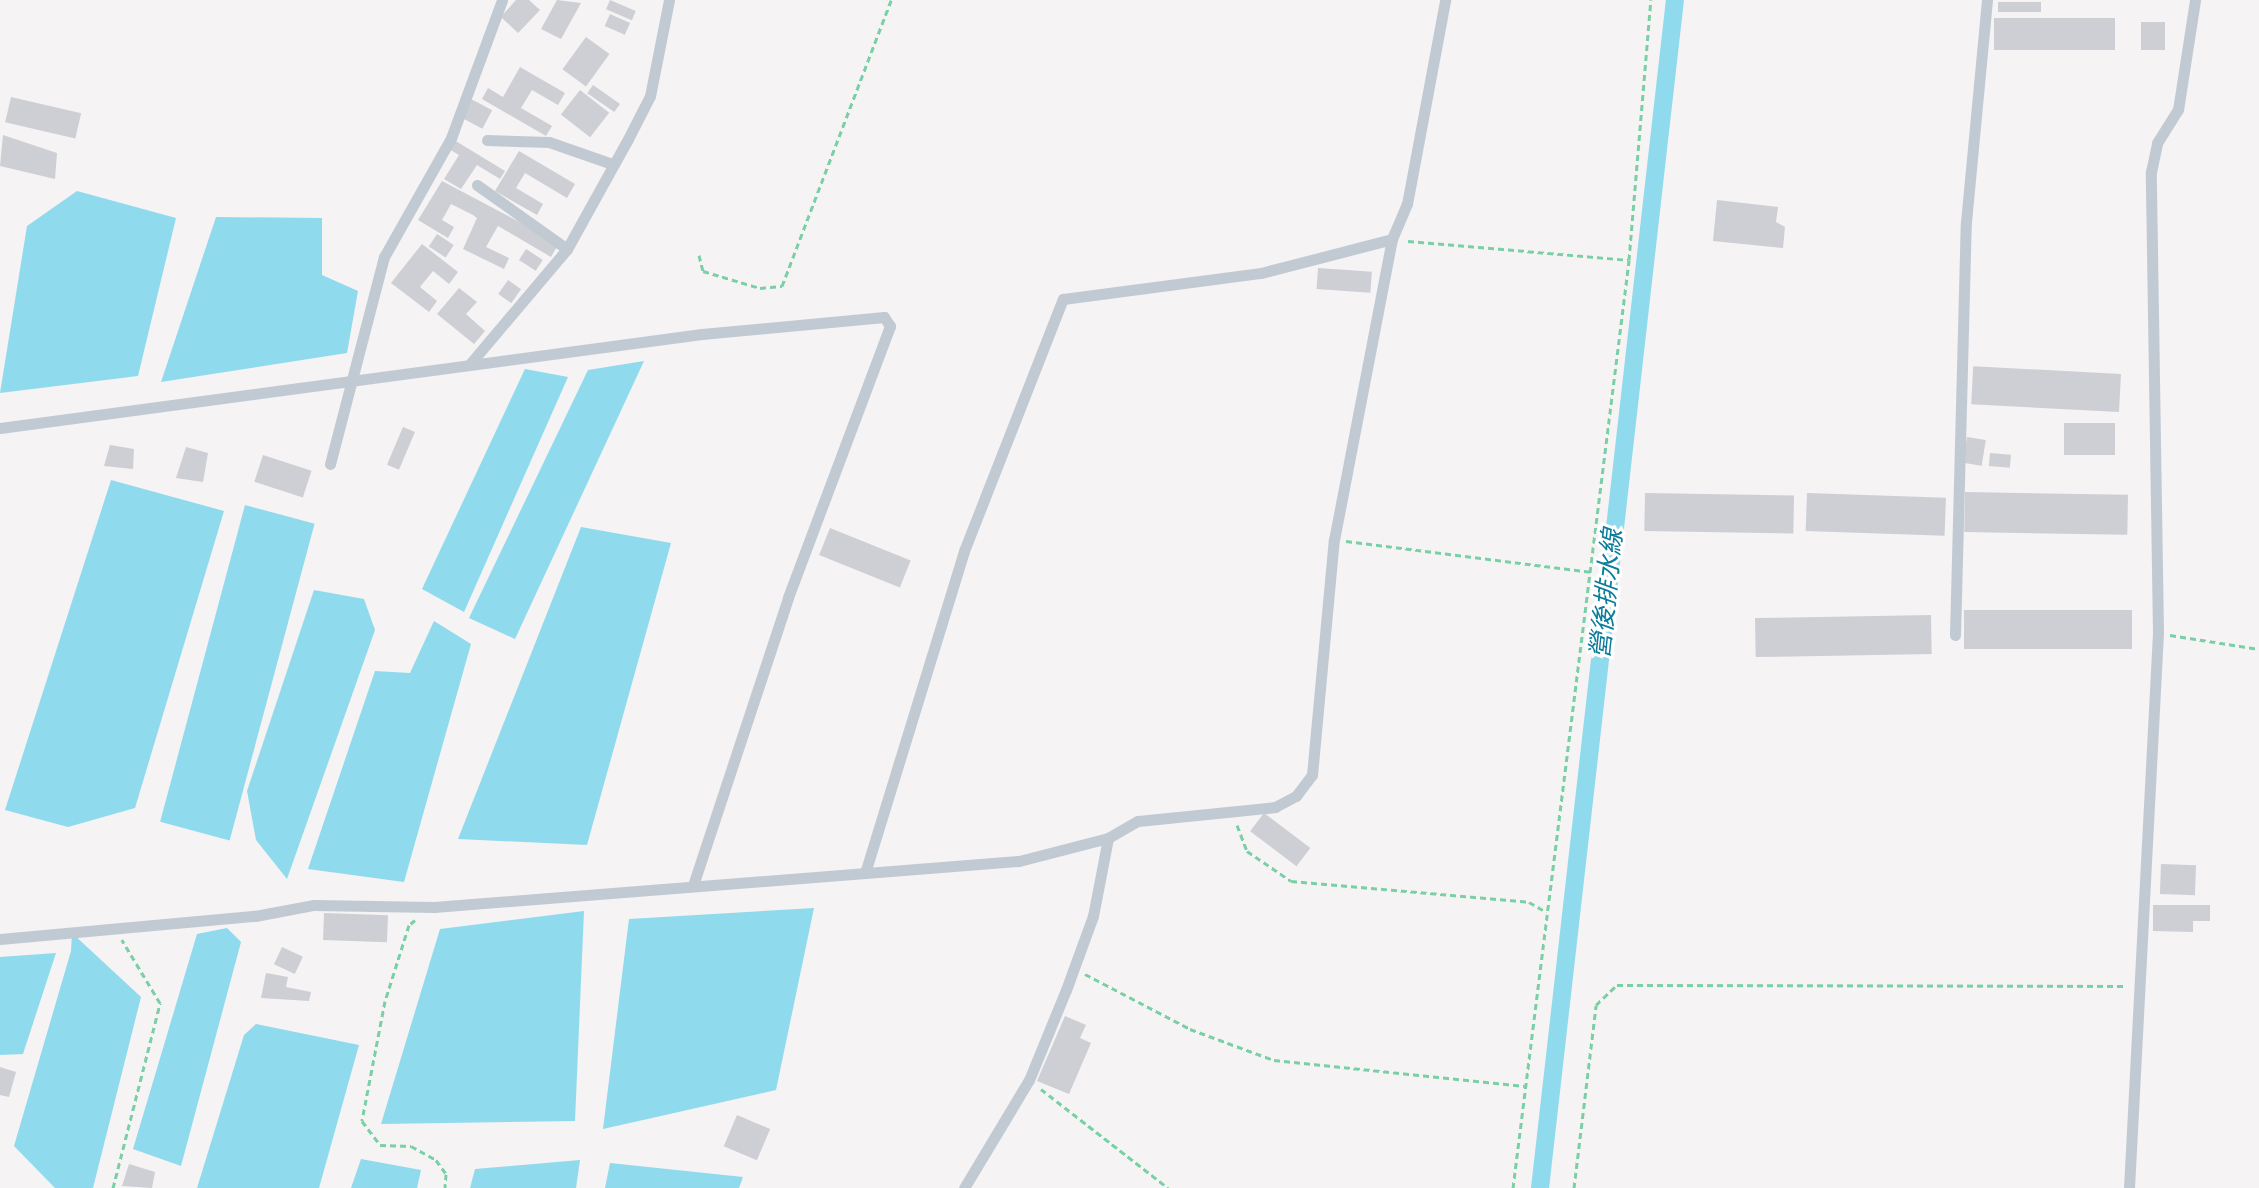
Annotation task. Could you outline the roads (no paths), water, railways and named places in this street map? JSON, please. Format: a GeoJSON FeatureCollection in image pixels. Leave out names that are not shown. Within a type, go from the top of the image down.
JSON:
{"type":"FeatureCollection","features":[{"type":"Feature","properties":{"kind":"lane"},"geometry":{"type":"LineString","coordinates":[[330,464],[384,257],[451,138],[502,0]]}},
{"type":"Feature","properties":{"kind":"lane"},"geometry":{"type":"LineString","coordinates":[[469,365],[567,249],[650,96],[669,0]]}},
{"type":"Feature","properties":{"kind":"lane"},"geometry":{"type":"LineString","coordinates":[[0,939],[255,916],[314,905],[434,907],[1019,861],[1108,838],[1138,821],[1275,807],[1296,796],[1312,775],[1334,540],[1392,239],[1407,204],[1445,0]]}},
{"type":"Feature","properties":{"kind":"lane"},"geometry":{"type":"LineString","coordinates":[[1955,635],[1966,222],[1987,0]]}},
{"type":"Feature","properties":{"kind":"lane"},"geometry":{"type":"LineString","coordinates":[[2129,1188],[2158,633],[2151,172],[2157,143],[2178,110],[2195,0]]}},
{"type":"Feature","properties":{"kind":"lane"},"geometry":{"type":"LineString","coordinates":[[487,140],[549,142],[612,164]]}},
{"type":"Feature","properties":{"kind":"lane"},"geometry":{"type":"LineString","coordinates":[[477,185],[567,249]]}},
{"type":"Feature","properties":{"kind":"lane"},"geometry":{"type":"LineString","coordinates":[[865,873],[964,551],[1063,299],[1261,273],[1392,239]]}},
{"type":"Feature","properties":{"kind":"lane"},"geometry":{"type":"LineString","coordinates":[[0,428],[776,326],[884,317],[890,326],[788,598],[693,886]]}},
{"type":"Feature","properties":{"kind":"lane"},"geometry":{"type":"LineString","coordinates":[[964,1188],[1029,1080],[1093,916],[1108,838]]}},
{"type":"Feature","properties":{"kind":"water"},"geometry":{"type":"Polygon","coordinates":[[[77,191],[176,218],[138,376],[0,393],[27,226],[77,191]]]}},
{"type":"Feature","properties":{"kind":"water"},"geometry":{"type":"Polygon","coordinates":[[[216,217],[322,218],[322,275],[358,291],[347,353],[161,382],[216,217]]]}},
{"type":"Feature","properties":{"kind":"water"},"geometry":{"type":"Polygon","coordinates":[[[644,361],[515,639],[469,618],[588,370],[644,361]]]}},
{"type":"Feature","properties":{"kind":"water"},"geometry":{"type":"Polygon","coordinates":[[[525,369],[568,377],[464,612],[422,589],[525,369]]]}},
{"type":"Feature","properties":{"kind":"water"},"geometry":{"type":"Polygon","coordinates":[[[111,480],[224,511],[135,808],[68,827],[5,810],[111,480]]]}},
{"type":"Feature","properties":{"kind":"water"},"geometry":{"type":"Polygon","coordinates":[[[245,505],[315,524],[230,840],[160,822],[245,505]]]}},
{"type":"Feature","properties":{"kind":"water"},"geometry":{"type":"Polygon","coordinates":[[[581,527],[671,543],[587,845],[458,839],[581,527]]]}},
{"type":"Feature","properties":{"kind":"water"},"geometry":{"type":"Polygon","coordinates":[[[314,590],[364,599],[375,630],[287,879],[256,840],[247,791],[314,590]]]}},
{"type":"Feature","properties":{"kind":"water"},"geometry":{"type":"Polygon","coordinates":[[[434,621],[471,644],[404,882],[308,869],[375,671],[410,673],[434,621]]]}},
{"type":"Feature","properties":{"kind":"water"},"geometry":{"type":"Polygon","coordinates":[[[814,908],[776,1090],[603,1129],[629,919],[814,908]]]}},
{"type":"Feature","properties":{"kind":"water"},"geometry":{"type":"Polygon","coordinates":[[[584,911],[575,1121],[381,1124],[440,929],[584,911]]]}},
{"type":"Feature","properties":{"kind":"water"},"geometry":{"type":"Polygon","coordinates":[[[227,928],[241,942],[181,1166],[133,1149],[197,934],[227,928]]]}},
{"type":"Feature","properties":{"kind":"water"},"geometry":{"type":"Polygon","coordinates":[[[72,933],[141,997],[93,1188],[55,1188],[14,1146],[71,951],[72,933]]]}},
{"type":"Feature","properties":{"kind":"water"},"geometry":{"type":"Polygon","coordinates":[[[56,953],[23,1054],[0,1055],[0,957],[56,953]]]}},
{"type":"Feature","properties":{"kind":"water"},"geometry":{"type":"Polygon","coordinates":[[[256,1024],[359,1045],[319,1188],[197,1188],[244,1035],[256,1024]]]}},
{"type":"Feature","properties":{"kind":"water"},"geometry":{"type":"Polygon","coordinates":[[[361,1159],[421,1170],[417,1188],[351,1188],[361,1159]]]}},
{"type":"Feature","properties":{"kind":"water"},"geometry":{"type":"Polygon","coordinates":[[[580,1160],[576,1188],[470,1188],[475,1169],[580,1160]]]}},
{"type":"Feature","properties":{"kind":"water"},"geometry":{"type":"Polygon","coordinates":[[[610,1163],[743,1177],[739,1188],[605,1188],[610,1163]]]}},
{"type":"Feature","properties":{"kind":"waterway","name":"營後排水線"},"geometry":{"type":"LineString","coordinates":[[1540,1188],[1675,0]]}}]}
